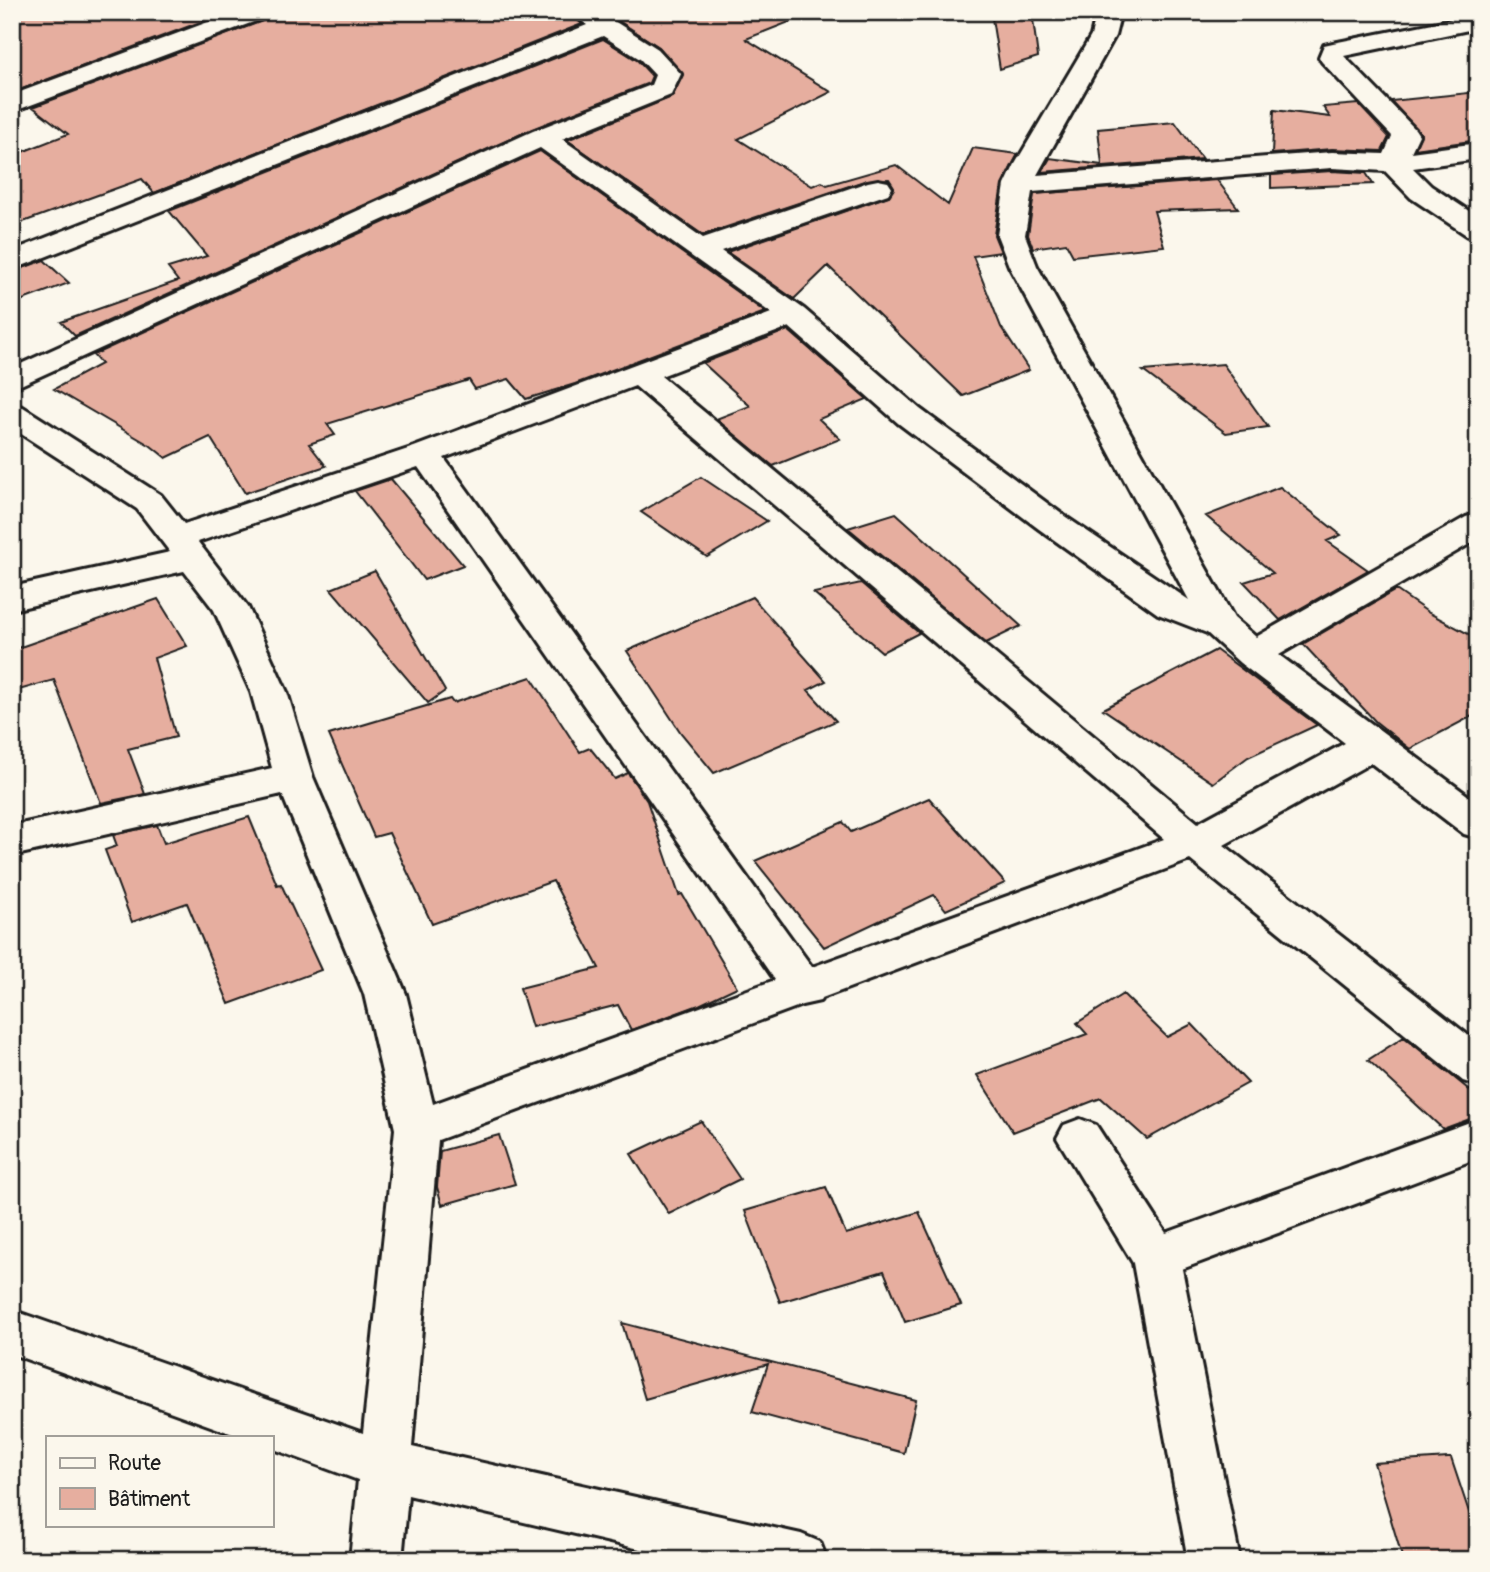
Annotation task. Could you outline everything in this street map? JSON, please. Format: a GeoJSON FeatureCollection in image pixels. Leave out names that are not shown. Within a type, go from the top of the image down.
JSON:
{"type":"FeatureCollection","features":[{"type":"Feature","properties":{"kind":"street"},"geometry":{"type":"LineString","coordinates":[[12,104],[258,12]]}},
{"type":"Feature","properties":{"kind":"street"},"geometry":{"type":"LineString","coordinates":[[12,380],[542,137],[662,90],[668,74],[649,54],[583,12]]}},
{"type":"Feature","properties":{"kind":"street"},"geometry":{"type":"LineString","coordinates":[[1109,12],[1103,36],[1028,164],[1019,185],[1011,235],[1023,266],[1220,625],[1253,654],[1478,824]]}},
{"type":"Feature","properties":{"kind":"street"},"geometry":{"type":"LineString","coordinates":[[1393,163],[1406,135],[1332,57],[1333,50],[1478,21]]}},
{"type":"Feature","properties":{"kind":"street"},"geometry":{"type":"LineString","coordinates":[[12,261],[606,26]]}},
{"type":"Feature","properties":{"kind":"street"},"geometry":{"type":"LineString","coordinates":[[542,137],[793,314],[909,416],[1051,522],[1170,607],[1220,625]]}},
{"type":"Feature","properties":{"kind":"street"},"geometry":{"type":"LineString","coordinates":[[1019,185],[1332,160],[1393,163],[1478,151]]}},
{"type":"Feature","properties":{"kind":"street"},"geometry":{"type":"LineString","coordinates":[[1393,163],[1421,192],[1478,230]]}},
{"type":"Feature","properties":{"kind":"street"},"geometry":{"type":"LineString","coordinates":[[699,249],[878,188]]}},
{"type":"Feature","properties":{"kind":"street"},"geometry":{"type":"LineString","coordinates":[[12,599],[185,548],[793,314]]}},
{"type":"Feature","properties":{"kind":"street"},"geometry":{"type":"LineString","coordinates":[[639,374],[1195,843],[1478,1068]]}},
{"type":"Feature","properties":{"kind":"street"},"geometry":{"type":"LineString","coordinates":[[12,414],[149,502],[230,607],[269,692],[294,777],[385,994],[417,1129],[376,1560]]}},
{"type":"Feature","properties":{"kind":"street"},"geometry":{"type":"LineString","coordinates":[[425,454],[804,989]]}},
{"type":"Feature","properties":{"kind":"street"},"geometry":{"type":"LineString","coordinates":[[1253,654],[1478,524]]}},
{"type":"Feature","properties":{"kind":"street"},"geometry":{"type":"LineString","coordinates":[[417,1129],[804,989],[1195,843],[1374,744]]}},
{"type":"Feature","properties":{"kind":"street"},"geometry":{"type":"LineString","coordinates":[[12,841],[294,777]]}},
{"type":"Feature","properties":{"kind":"street"},"geometry":{"type":"LineString","coordinates":[[1080,1138],[1156,1258],[1214,1560]]}},
{"type":"Feature","properties":{"kind":"street"},"geometry":{"type":"LineString","coordinates":[[1156,1258],[1478,1138]]}},
{"type":"Feature","properties":{"kind":"street"},"geometry":{"type":"LineString","coordinates":[[12,1332],[387,1466],[801,1560]]}},
{"type":"Feature","properties":{"kind":"building"},"geometry":{"type":"Polygon","coordinates":[[[12,12],[227,12],[14,92],[12,12]]]}},
{"type":"Feature","properties":{"kind":"building"},"geometry":{"type":"Polygon","coordinates":[[[272,12],[568,12],[582,24],[154,193],[142,179],[12,226],[12,156],[68,134],[33,107],[268,19],[272,12]]]}},
{"type":"Feature","properties":{"kind":"building"},"geometry":{"type":"Polygon","coordinates":[[[605,12],[806,12],[807,15],[746,39],[831,92],[738,139],[812,186],[822,182],[827,185],[896,165],[948,205],[973,148],[1018,154],[1002,185],[994,235],[1001,252],[973,256],[1001,327],[1029,370],[963,396],[828,266],[794,299],[727,252],[889,196],[894,187],[889,179],[867,180],[703,235],[567,140],[672,97],[683,75],[659,47],[605,12]]]}},
{"type":"Feature","properties":{"kind":"building"},"geometry":{"type":"Polygon","coordinates":[[[991,12],[1032,12],[1038,57],[1000,69],[991,12]]]}},
{"type":"Feature","properties":{"kind":"building"},"geometry":{"type":"Polygon","coordinates":[[[603,39],[638,61],[652,76],[649,83],[532,129],[75,336],[61,322],[178,281],[168,268],[207,256],[169,211],[603,39]]]}},
{"type":"Feature","properties":{"kind":"building"},"geometry":{"type":"Polygon","coordinates":[[[1478,92],[1478,140],[1415,149],[1421,134],[1391,101],[1478,92]]]}},
{"type":"Feature","properties":{"kind":"building"},"geometry":{"type":"Polygon","coordinates":[[[1358,104],[1389,137],[1382,151],[1332,149],[1272,154],[1274,110],[1330,117],[1323,107],[1358,104]]]}},
{"type":"Feature","properties":{"kind":"building"},"geometry":{"type":"Polygon","coordinates":[[[1175,122],[1202,159],[1042,172],[1050,158],[1102,165],[1098,129],[1175,122]]]}},
{"type":"Feature","properties":{"kind":"building"},"geometry":{"type":"Polygon","coordinates":[[[540,151],[765,312],[575,384],[526,399],[509,379],[475,389],[469,380],[327,424],[335,435],[309,444],[326,466],[245,493],[210,437],[166,458],[151,446],[54,389],[101,364],[93,355],[540,151]]]}},
{"type":"Feature","properties":{"kind":"building"},"geometry":{"type":"Polygon","coordinates":[[[1332,171],[1366,173],[1373,184],[1271,188],[1271,175],[1332,171]]]}},
{"type":"Feature","properties":{"kind":"building"},"geometry":{"type":"Polygon","coordinates":[[[1217,180],[1238,208],[1154,211],[1164,246],[1073,256],[1066,243],[1033,248],[1028,235],[1034,194],[1217,180]]]}},
{"type":"Feature","properties":{"kind":"building"},"geometry":{"type":"Polygon","coordinates":[[[44,260],[69,283],[12,304],[12,272],[44,260]]]}},
{"type":"Feature","properties":{"kind":"building"},"geometry":{"type":"Polygon","coordinates":[[[788,330],[867,399],[819,419],[840,439],[773,466],[716,419],[750,406],[703,363],[788,330]]]}},
{"type":"Feature","properties":{"kind":"building"},"geometry":{"type":"Polygon","coordinates":[[[1223,364],[1268,427],[1226,433],[1143,371],[1223,364]]]}},
{"type":"Feature","properties":{"kind":"building"},"geometry":{"type":"Polygon","coordinates":[[[701,477],[767,521],[707,557],[641,512],[701,477]]]}},
{"type":"Feature","properties":{"kind":"building"},"geometry":{"type":"Polygon","coordinates":[[[391,479],[463,565],[424,580],[355,491],[391,479]]]}},
{"type":"Feature","properties":{"kind":"building"},"geometry":{"type":"Polygon","coordinates":[[[1280,487],[1341,535],[1327,541],[1368,570],[1280,620],[1244,582],[1273,573],[1206,516],[1280,487]]]}},
{"type":"Feature","properties":{"kind":"building"},"geometry":{"type":"Polygon","coordinates":[[[896,513],[1021,626],[986,643],[848,528],[896,513]]]}},
{"type":"Feature","properties":{"kind":"building"},"geometry":{"type":"Polygon","coordinates":[[[375,571],[445,691],[428,703],[331,589],[375,571]]]}},
{"type":"Feature","properties":{"kind":"building"},"geometry":{"type":"Polygon","coordinates":[[[861,583],[919,633],[882,652],[814,593],[861,583]]]}},
{"type":"Feature","properties":{"kind":"building"},"geometry":{"type":"Polygon","coordinates":[[[1396,590],[1429,613],[1478,639],[1478,713],[1410,749],[1376,722],[1303,644],[1396,590]]]}},
{"type":"Feature","properties":{"kind":"building"},"geometry":{"type":"Polygon","coordinates":[[[752,597],[826,681],[808,690],[836,721],[714,773],[681,733],[627,651],[752,597]]]}},
{"type":"Feature","properties":{"kind":"building"},"geometry":{"type":"Polygon","coordinates":[[[158,599],[187,646],[154,658],[176,737],[128,749],[145,794],[101,803],[54,680],[12,692],[12,650],[158,599]]]}},
{"type":"Feature","properties":{"kind":"building"},"geometry":{"type":"Polygon","coordinates":[[[1216,650],[1317,725],[1248,757],[1213,783],[1103,709],[1216,650]]]}},
{"type":"Feature","properties":{"kind":"building"},"geometry":{"type":"Polygon","coordinates":[[[531,677],[580,752],[590,748],[615,779],[628,773],[647,801],[679,895],[682,894],[737,987],[699,1005],[631,1030],[618,1005],[532,1027],[520,988],[599,968],[553,881],[432,924],[389,833],[374,837],[329,735],[450,699],[453,703],[531,677]]]}},
{"type":"Feature","properties":{"kind":"building"},"geometry":{"type":"Polygon","coordinates":[[[929,798],[1005,883],[946,910],[934,895],[824,947],[755,861],[843,822],[851,832],[929,798]]]}},
{"type":"Feature","properties":{"kind":"building"},"geometry":{"type":"Polygon","coordinates":[[[249,817],[277,885],[281,884],[321,970],[229,1004],[187,903],[132,922],[105,850],[117,846],[113,835],[157,825],[164,843],[249,817]]]}},
{"type":"Feature","properties":{"kind":"building"},"geometry":{"type":"Polygon","coordinates":[[[1123,994],[1167,1037],[1192,1024],[1248,1083],[1147,1139],[1101,1098],[1013,1132],[977,1075],[1087,1034],[1077,1023],[1123,994]]]}},
{"type":"Feature","properties":{"kind":"building"},"geometry":{"type":"Polygon","coordinates":[[[1404,1037],[1478,1097],[1478,1116],[1443,1129],[1368,1060],[1404,1037]]]}},
{"type":"Feature","properties":{"kind":"building"},"geometry":{"type":"Polygon","coordinates":[[[701,1121],[740,1179],[669,1214],[631,1154],[701,1121]]]}},
{"type":"Feature","properties":{"kind":"building"},"geometry":{"type":"Polygon","coordinates":[[[499,1135],[515,1184],[442,1205],[437,1187],[440,1151],[499,1135]]]}},
{"type":"Feature","properties":{"kind":"building"},"geometry":{"type":"Polygon","coordinates":[[[826,1187],[846,1234],[919,1212],[961,1305],[905,1322],[884,1271],[780,1302],[745,1211],[826,1187]]]}},
{"type":"Feature","properties":{"kind":"building"},"geometry":{"type":"Polygon","coordinates":[[[622,1323],[916,1400],[904,1453],[752,1412],[768,1364],[645,1399],[622,1323]]]}},
{"type":"Feature","properties":{"kind":"building"},"geometry":{"type":"Polygon","coordinates":[[[1451,1458],[1478,1539],[1478,1560],[1403,1560],[1374,1463],[1451,1458]]]}}]}
